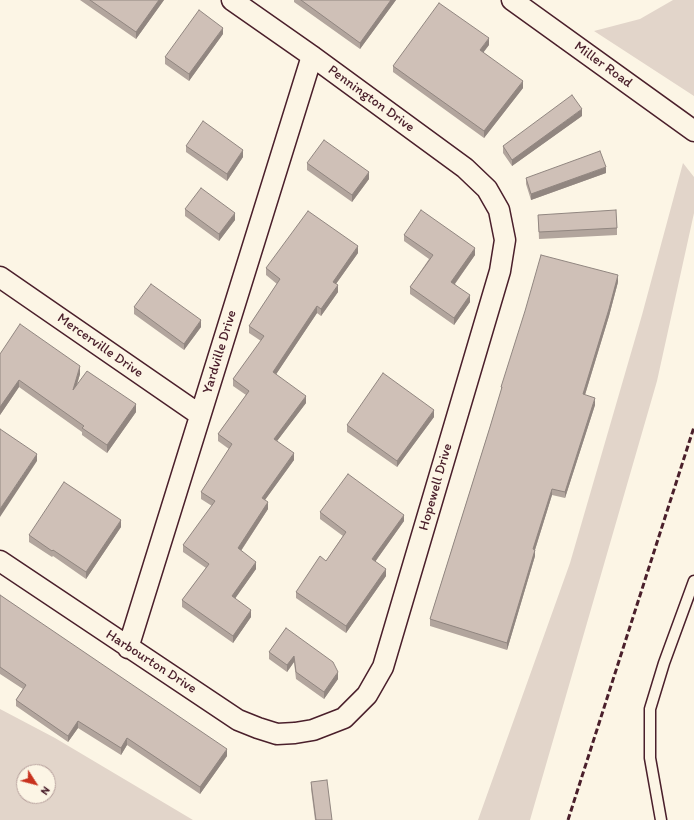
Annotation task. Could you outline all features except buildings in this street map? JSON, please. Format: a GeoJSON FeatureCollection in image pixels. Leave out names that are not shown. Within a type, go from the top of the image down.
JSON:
{"type":"FeatureCollection","features":[{"type":"Feature","properties":{"kind":"street","name":"Pennington Drive"},"geometry":{"type":"LineString","coordinates":[[232,0],[312,56],[465,168],[487,189],[499,210]]}},
{"type":"Feature","properties":{"kind":"street","name":"Miller Road"},"geometry":{"type":"LineString","coordinates":[[512,0],[694,131]]}},
{"type":"Feature","properties":{"kind":"street","name":"Yardville Drive"},"geometry":{"type":"LineString","coordinates":[[128,648],[312,56]]}},
{"type":"Feature","properties":{"kind":"street","name":"Hopewell Drive"},"geometry":{"type":"LineString","coordinates":[[313,730],[344,718],[367,695],[383,667],[500,271],[504,240],[499,210]]}},
{"type":"Feature","properties":{"kind":"street","name":"Mercerville Drive"},"geometry":{"type":"LineString","coordinates":[[0,277],[200,415]]}},
{"type":"Feature","properties":{"kind":"street","name":"Harbourton Drive"},"geometry":{"type":"LineString","coordinates":[[0,561],[128,648],[238,720],[277,734],[295,734],[313,730]]}},
{"type":"Feature","properties":{"kind":"lane"},"geometry":{"type":"LineString","coordinates":[[661,820],[650,758],[650,709],[664,662],[694,581]]}},
{"type":"Feature","properties":{"kind":"shaded area"},"geometry":{"type":"Polygon","coordinates":[[[673,0],[694,0],[694,96],[594,31],[640,19],[673,0]]]}},
{"type":"Feature","properties":{"kind":"shaded area"},"geometry":{"type":"Polygon","coordinates":[[[683,163],[694,177],[694,213],[657,381],[530,820],[478,820],[570,563],[642,315],[683,163]]]}},
{"type":"Feature","properties":{"kind":"shaded area"},"geometry":{"type":"Polygon","coordinates":[[[0,709],[55,738],[193,820],[0,820],[0,709]]]}},
{"type":"Feature","properties":{"kind":"railway"},"geometry":{"type":"LineString","coordinates":[[568,820],[694,427]]}}]}
